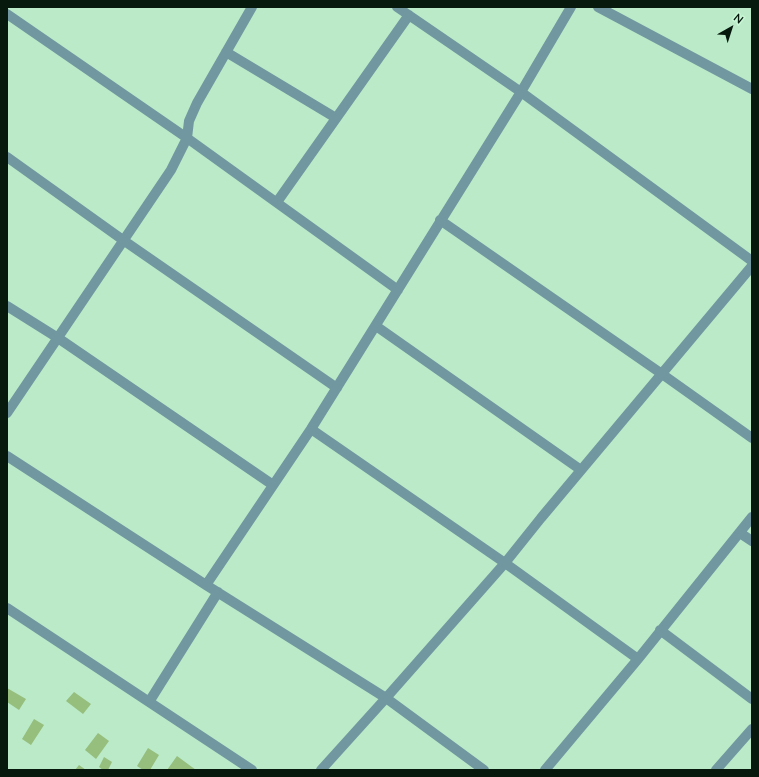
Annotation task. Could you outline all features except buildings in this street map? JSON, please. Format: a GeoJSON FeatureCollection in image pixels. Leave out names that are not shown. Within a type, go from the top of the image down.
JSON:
{"type":"FeatureCollection","features":[{"type":"Feature","properties":{"kind":"street"},"geometry":{"type":"LineString","coordinates":[[397,7],[521,92],[752,260]]}},
{"type":"Feature","properties":{"kind":"street"},"geometry":{"type":"LineString","coordinates":[[206,585],[337,388],[440,220],[521,92],[571,7]]}},
{"type":"Feature","properties":{"kind":"street"},"geometry":{"type":"LineString","coordinates":[[598,7],[752,89]]}},
{"type":"Feature","properties":{"kind":"street"},"geometry":{"type":"LineString","coordinates":[[7,413],[171,170],[187,138],[189,121],[197,103],[249,8]]}},
{"type":"Feature","properties":{"kind":"street"},"geometry":{"type":"LineString","coordinates":[[7,14],[187,138],[398,290]]}},
{"type":"Feature","properties":{"kind":"street"},"geometry":{"type":"LineString","coordinates":[[277,202],[409,15]]}},
{"type":"Feature","properties":{"kind":"street"},"geometry":{"type":"LineString","coordinates":[[226,52],[336,118]]}},
{"type":"Feature","properties":{"kind":"street"},"geometry":{"type":"LineString","coordinates":[[7,156],[123,240],[337,388]]}},
{"type":"Feature","properties":{"kind":"street"},"geometry":{"type":"LineString","coordinates":[[440,220],[752,438]]}},
{"type":"Feature","properties":{"kind":"street"},"geometry":{"type":"LineString","coordinates":[[321,770],[505,563],[752,266]]}},
{"type":"Feature","properties":{"kind":"street"},"geometry":{"type":"LineString","coordinates":[[7,306],[58,338],[273,485]]}},
{"type":"Feature","properties":{"kind":"street"},"geometry":{"type":"LineString","coordinates":[[376,326],[581,470]]}},
{"type":"Feature","properties":{"kind":"street"},"geometry":{"type":"LineString","coordinates":[[311,429],[505,563],[638,659]]}},
{"type":"Feature","properties":{"kind":"street"},"geometry":{"type":"LineString","coordinates":[[7,456],[206,585],[386,698],[484,770]]}},
{"type":"Feature","properties":{"kind":"street"},"geometry":{"type":"LineString","coordinates":[[545,770],[638,659],[752,517]]}},
{"type":"Feature","properties":{"kind":"street"},"geometry":{"type":"LineString","coordinates":[[740,533],[752,541]]}},
{"type":"Feature","properties":{"kind":"street"},"geometry":{"type":"LineString","coordinates":[[149,702],[218,592]]}},
{"type":"Feature","properties":{"kind":"street"},"geometry":{"type":"LineString","coordinates":[[7,608],[252,770]]}},
{"type":"Feature","properties":{"kind":"street"},"geometry":{"type":"LineString","coordinates":[[660,630],[752,699]]}},
{"type":"Feature","properties":{"kind":"street"},"geometry":{"type":"LineString","coordinates":[[716,770],[752,729]]}}]}
